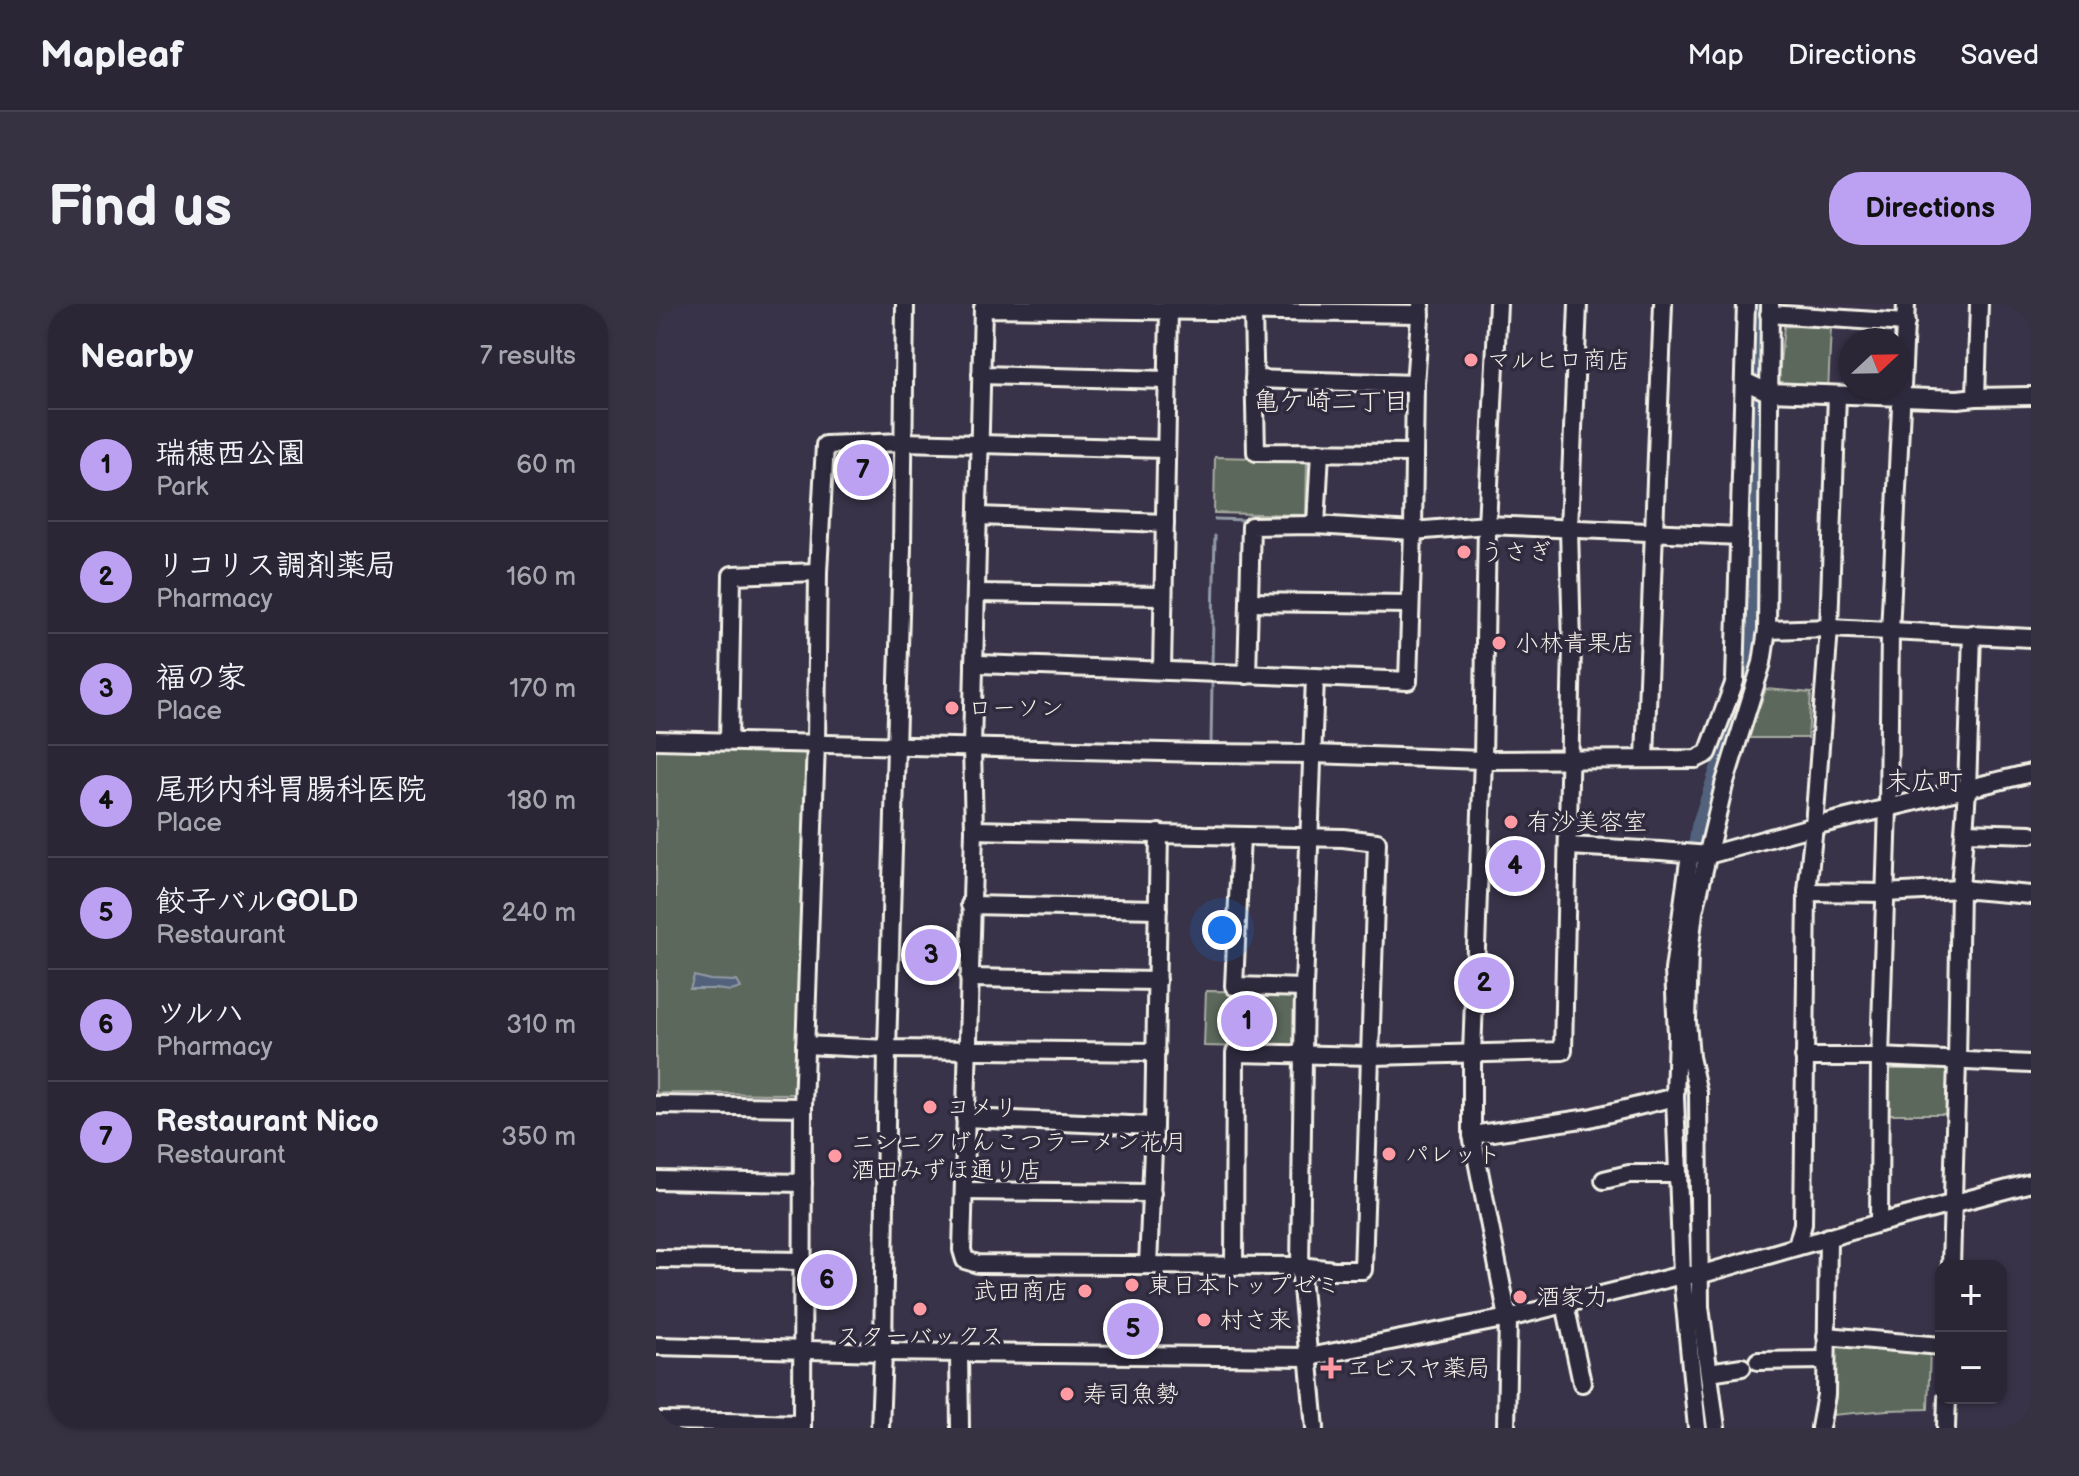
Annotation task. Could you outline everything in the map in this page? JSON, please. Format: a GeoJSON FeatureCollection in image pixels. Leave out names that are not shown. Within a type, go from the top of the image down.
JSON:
{"type":"FeatureCollection","features":[{"type":"Feature","properties":{"kind":"street"},"geometry":{"type":"LineString","coordinates":[[880,1428],[905,304]]}},
{"type":"Feature","properties":{"kind":"street"},"geometry":{"type":"LineString","coordinates":[[1498,304],[1487,525],[1472,1135],[1508,1318],[1506,1428]]}},
{"type":"Feature","properties":{"kind":"street"},"geometry":{"type":"LineString","coordinates":[[1234,1266],[1235,1053],[1372,1056],[1563,1051],[1572,645],[1569,529],[1578,304]]}},
{"type":"Feature","properties":{"kind":"street"},"geometry":{"type":"LineString","coordinates":[[1645,758],[1663,304]]}},
{"type":"Feature","properties":{"kind":"street"},"geometry":{"type":"LineString","coordinates":[[656,740],[1483,760],[1696,759],[1708,753],[1735,681],[1746,304]]}},
{"type":"Feature","properties":{"kind":"street"},"geometry":{"type":"LineString","coordinates":[[1906,304],[1906,328]]}},
{"type":"Feature","properties":{"kind":"street"},"geometry":{"type":"LineString","coordinates":[[1976,397],[1979,304]]}},
{"type":"Feature","properties":{"kind":"street"},"geometry":{"type":"LineString","coordinates":[[974,664],[1408,681],[1415,384],[1421,309],[983,308],[980,443],[974,664],[972,747],[974,830],[962,1250],[965,1260],[978,1264],[1300,1266],[1363,1270],[1377,842],[1343,838],[974,830]]}},
{"type":"Feature","properties":{"kind":"street"},"geometry":{"type":"LineString","coordinates":[[1716,1428],[1700,1307],[1698,1093],[1690,1057],[1687,1021],[1689,953],[1694,912],[1724,785],[1762,663],[1767,630],[1770,309],[1906,323]]}},
{"type":"Feature","properties":{"kind":"street"},"geometry":{"type":"LineString","coordinates":[[1162,670],[1169,310]]}},
{"type":"Feature","properties":{"kind":"street"},"geometry":{"type":"LineString","coordinates":[[1253,311],[1256,452],[1413,453]]}},
{"type":"Feature","properties":{"kind":"street"},"geometry":{"type":"LineString","coordinates":[[981,375],[1167,380]]}},
{"type":"Feature","properties":{"kind":"street"},"geometry":{"type":"LineString","coordinates":[[1254,379],[1415,384]]}},
{"type":"Feature","properties":{"kind":"street"},"geometry":{"type":"LineString","coordinates":[[1744,381],[1768,392],[1837,395],[1829,628],[1807,892],[1803,1224],[1797,1246]]}},
{"type":"Feature","properties":{"kind":"street"},"geometry":{"type":"LineString","coordinates":[[1911,398],[2031,396]]}},
{"type":"Feature","properties":{"kind":"street"},"geometry":{"type":"LineString","coordinates":[[1879,1223],[1890,632],[1901,400]]}},
{"type":"Feature","properties":{"kind":"street"},"geometry":{"type":"LineString","coordinates":[[656,1421],[802,1426],[803,1107],[816,743],[818,572],[825,445],[903,442],[1166,449]]}},
{"type":"Feature","properties":{"kind":"street"},"geometry":{"type":"LineString","coordinates":[[1316,525],[1320,452]]}},
{"type":"Feature","properties":{"kind":"street"},"geometry":{"type":"LineString","coordinates":[[978,516],[1165,523]]}},
{"type":"Feature","properties":{"kind":"street"},"geometry":{"type":"LineString","coordinates":[[1247,675],[1251,526],[1316,525],[1413,531],[1487,525],[1740,536]]}},
{"type":"Feature","properties":{"kind":"street"},"geometry":{"type":"LineString","coordinates":[[729,741],[732,575],[818,572]]}},
{"type":"Feature","properties":{"kind":"street"},"geometry":{"type":"LineString","coordinates":[[976,593],[1163,596]]}},
{"type":"Feature","properties":{"kind":"street"},"geometry":{"type":"LineString","coordinates":[[1249,602],[1410,604]]}},
{"type":"Feature","properties":{"kind":"street"},"geometry":{"type":"LineString","coordinates":[[1767,630],[1829,628],[2031,638]]}},
{"type":"Feature","properties":{"kind":"street"},"geometry":{"type":"LineString","coordinates":[[1951,1260],[1960,889],[1972,634]]}},
{"type":"Feature","properties":{"kind":"street"},"geometry":{"type":"LineString","coordinates":[[1315,677],[1304,988],[1300,1266],[1315,1428]]}},
{"type":"Feature","properties":{"kind":"street"},"geometry":{"type":"LineString","coordinates":[[1569,846],[1708,855],[2031,773]]}},
{"type":"Feature","properties":{"kind":"street"},"geometry":{"type":"LineString","coordinates":[[1964,832],[2031,834]]}},
{"type":"Feature","properties":{"kind":"street"},"geometry":{"type":"LineString","coordinates":[[1148,1265],[1156,1052],[1159,833]]}},
{"type":"Feature","properties":{"kind":"street"},"geometry":{"type":"LineString","coordinates":[[1241,836],[1234,986],[1304,988]]}},
{"type":"Feature","properties":{"kind":"street"},"geometry":{"type":"LineString","coordinates":[[1690,854],[1674,970],[1677,1035],[1675,1097],[1682,1275],[1697,1428]]}},
{"type":"Feature","properties":{"kind":"street"},"geometry":{"type":"LineString","coordinates":[[1807,892],[1885,893],[1960,889],[2031,895]]}},
{"type":"Feature","properties":{"kind":"street"},"geometry":{"type":"LineString","coordinates":[[970,905],[1158,909]]}},
{"type":"Feature","properties":{"kind":"street"},"geometry":{"type":"LineString","coordinates":[[969,978],[1157,981]]}},
{"type":"Feature","properties":{"kind":"street"},"geometry":{"type":"LineString","coordinates":[[805,1045],[1156,1052]]}},
{"type":"Feature","properties":{"kind":"street"},"geometry":{"type":"LineString","coordinates":[[1804,1057],[2031,1064]]}},
{"type":"Feature","properties":{"kind":"street"},"geometry":{"type":"LineString","coordinates":[[1472,1135],[1589,1118],[1675,1097]]}},
{"type":"Feature","properties":{"kind":"street"},"geometry":{"type":"LineString","coordinates":[[656,1105],[803,1107]]}},
{"type":"Feature","properties":{"kind":"street"},"geometry":{"type":"LineString","coordinates":[[965,1118],[1154,1126]]}},
{"type":"Feature","properties":{"kind":"street"},"geometry":{"type":"LineString","coordinates":[[1604,1180],[1629,1174],[1678,1174]]}},
{"type":"Feature","properties":{"kind":"street"},"geometry":{"type":"LineString","coordinates":[[656,1180],[803,1183]]}},
{"type":"Feature","properties":{"kind":"street"},"geometry":{"type":"LineString","coordinates":[[656,1346],[1309,1357],[1508,1318],[1682,1275],[1699,1275],[2031,1183]]}},
{"type":"Feature","properties":{"kind":"street"},"geometry":{"type":"LineString","coordinates":[[965,1191],[1152,1193]]}},
{"type":"Feature","properties":{"kind":"street"},"geometry":{"type":"LineString","coordinates":[[1820,1428],[1826,1395],[1828,1237]]}},
{"type":"Feature","properties":{"kind":"street"},"geometry":{"type":"LineString","coordinates":[[656,1259],[803,1261]]}},
{"type":"Feature","properties":{"kind":"street"},"geometry":{"type":"LineString","coordinates":[[1565,1304],[1582,1383]]}},
{"type":"Feature","properties":{"kind":"street"},"geometry":{"type":"LineString","coordinates":[[1826,1336],[1935,1345]]}},
{"type":"Feature","properties":{"kind":"street"},"geometry":{"type":"LineString","coordinates":[[959,1353],[960,1428]]}},
{"type":"Feature","properties":{"kind":"street"},"geometry":{"type":"LineString","coordinates":[[1709,1372],[1750,1364],[1826,1360]]}},
{"type":"Feature","properties":{"kind":"street"},"geometry":{"type":"LineString","coordinates":[[1946,1428],[1947,1404]]}},
{"type":"Feature","properties":{"kind":"green space"},"geometry":{"type":"Polygon","coordinates":[[[1784,326],[1831,327],[1828,391],[1777,393],[1784,326]]]}},
{"type":"Feature","properties":{"kind":"green space"},"geometry":{"type":"Polygon","coordinates":[[[1215,457],[1307,459],[1306,515],[1214,513],[1215,457]]]}},
{"type":"Feature","properties":{"kind":"green space"},"geometry":{"type":"Polygon","coordinates":[[[1766,689],[1811,693],[1808,738],[1748,738],[1766,689]]]}},
{"type":"Feature","properties":{"kind":"green space"},"geometry":{"type":"Polygon","coordinates":[[[656,744],[812,748],[803,1094],[656,1093],[656,744]]]}},
{"type":"Feature","properties":{"kind":"green space"},"geometry":{"type":"Polygon","coordinates":[[[1206,991],[1299,992],[1297,1048],[1204,1046],[1206,991]]]}},
{"type":"Feature","properties":{"kind":"green space"},"geometry":{"type":"Polygon","coordinates":[[[1887,1069],[1953,1069],[1953,1114],[1886,1114],[1887,1069]]]}},
{"type":"Feature","properties":{"kind":"green space"},"geometry":{"type":"Polygon","coordinates":[[[1836,1345],[1930,1348],[1928,1409],[1833,1415],[1836,1345]]]}},
{"type":"Feature","properties":{"kind":"water"},"geometry":{"type":"Polygon","coordinates":[[[694,976],[737,981],[741,988],[731,991],[690,989],[694,976]]]}},
{"type":"Feature","properties":{"kind":"waterway"},"geometry":{"type":"LineString","coordinates":[[1695,870],[1701,827],[1746,683],[1761,304]]}},
{"type":"Feature","properties":{"kind":"waterway"},"geometry":{"type":"LineString","coordinates":[[1215,519],[1247,520]]}},
{"type":"Feature","properties":{"kind":"waterway"},"geometry":{"type":"LineString","coordinates":[[1212,663],[1215,536]]}},
{"type":"Feature","properties":{"kind":"waterway"},"geometry":{"type":"LineString","coordinates":[[1211,745],[1212,683]]}},
{"type":"Feature","properties":{"kind":"waterway"},"geometry":{"type":"LineString","coordinates":[[1685,1050],[1686,1202]]}},
{"type":"Feature","properties":{"kind":"waterway"},"geometry":{"type":"LineString","coordinates":[[1694,1325],[1703,1388]]}},
{"type":"Feature","properties":{"kind":"place","name":"マルヒロ商店"},"geometry":{"type":"Point","coordinates":[1471,360]}},
{"type":"Feature","properties":{"kind":"place","name":"Restaurant Nico"},"geometry":{"type":"Point","coordinates":[863,470]}},
{"type":"Feature","properties":{"kind":"place","name":"うさぎ"},"geometry":{"type":"Point","coordinates":[1464,552]}},
{"type":"Feature","properties":{"kind":"place","name":"小林青果店"},"geometry":{"type":"Point","coordinates":[1499,643]}},
{"type":"Feature","properties":{"kind":"place","name":"ローソン"},"geometry":{"type":"Point","coordinates":[952,708]}},
{"type":"Feature","properties":{"kind":"place","name":"有沙美容室"},"geometry":{"type":"Point","coordinates":[1511,822]}},
{"type":"Feature","properties":{"kind":"place","name":"尾形内科胃腸科医院"},"geometry":{"type":"Point","coordinates":[1515,866]}},
{"type":"Feature","properties":{"kind":"place","name":"福の家"},"geometry":{"type":"Point","coordinates":[931,955]}},
{"type":"Feature","properties":{"kind":"place","name":"リコリス調剤薬局"},"geometry":{"type":"Point","coordinates":[1484,983]}},
{"type":"Feature","properties":{"kind":"place","name":"瑞穂西公園"},"geometry":{"type":"Point","coordinates":[1247,1021]}},
{"type":"Feature","properties":{"kind":"place","name":"コメリ"},"geometry":{"type":"Point","coordinates":[930,1107]}},
{"type":"Feature","properties":{"kind":"place","name":"パレット"},"geometry":{"type":"Point","coordinates":[1389,1154]}},
{"type":"Feature","properties":{"kind":"place","name":"ニンニクげんこつラーメン花月 酒田みずほ通り店"},"geometry":{"type":"Point","coordinates":[835,1156]}},
{"type":"Feature","properties":{"kind":"place","name":"ツルハ"},"geometry":{"type":"Point","coordinates":[827,1280]}},
{"type":"Feature","properties":{"kind":"place","name":"東日本トップゼミ"},"geometry":{"type":"Point","coordinates":[1132,1285]}},
{"type":"Feature","properties":{"kind":"place","name":"武田商店"},"geometry":{"type":"Point","coordinates":[1085,1291]}},
{"type":"Feature","properties":{"kind":"place","name":"酒家力"},"geometry":{"type":"Point","coordinates":[1520,1297]}},
{"type":"Feature","properties":{"kind":"place","name":"スターバックス"},"geometry":{"type":"Point","coordinates":[920,1309]}},
{"type":"Feature","properties":{"kind":"place","name":"村さ来"},"geometry":{"type":"Point","coordinates":[1204,1320]}},
{"type":"Feature","properties":{"kind":"place","name":"餃子バルGOLD"},"geometry":{"type":"Point","coordinates":[1133,1329]}},
{"type":"Feature","properties":{"kind":"place","name":"ヱビスヤ薬局"},"geometry":{"type":"Point","coordinates":[1331,1368]}},
{"type":"Feature","properties":{"kind":"place","name":"寿司魚勢"},"geometry":{"type":"Point","coordinates":[1067,1394]}},
{"type":"Feature","properties":{"kind":"district","name":"亀ケ崎二丁目"},"geometry":{"type":"Point","coordinates":[1331,401]}},
{"type":"Feature","properties":{"kind":"district","name":"末広町"},"geometry":{"type":"Point","coordinates":[1924,781]}}]}
